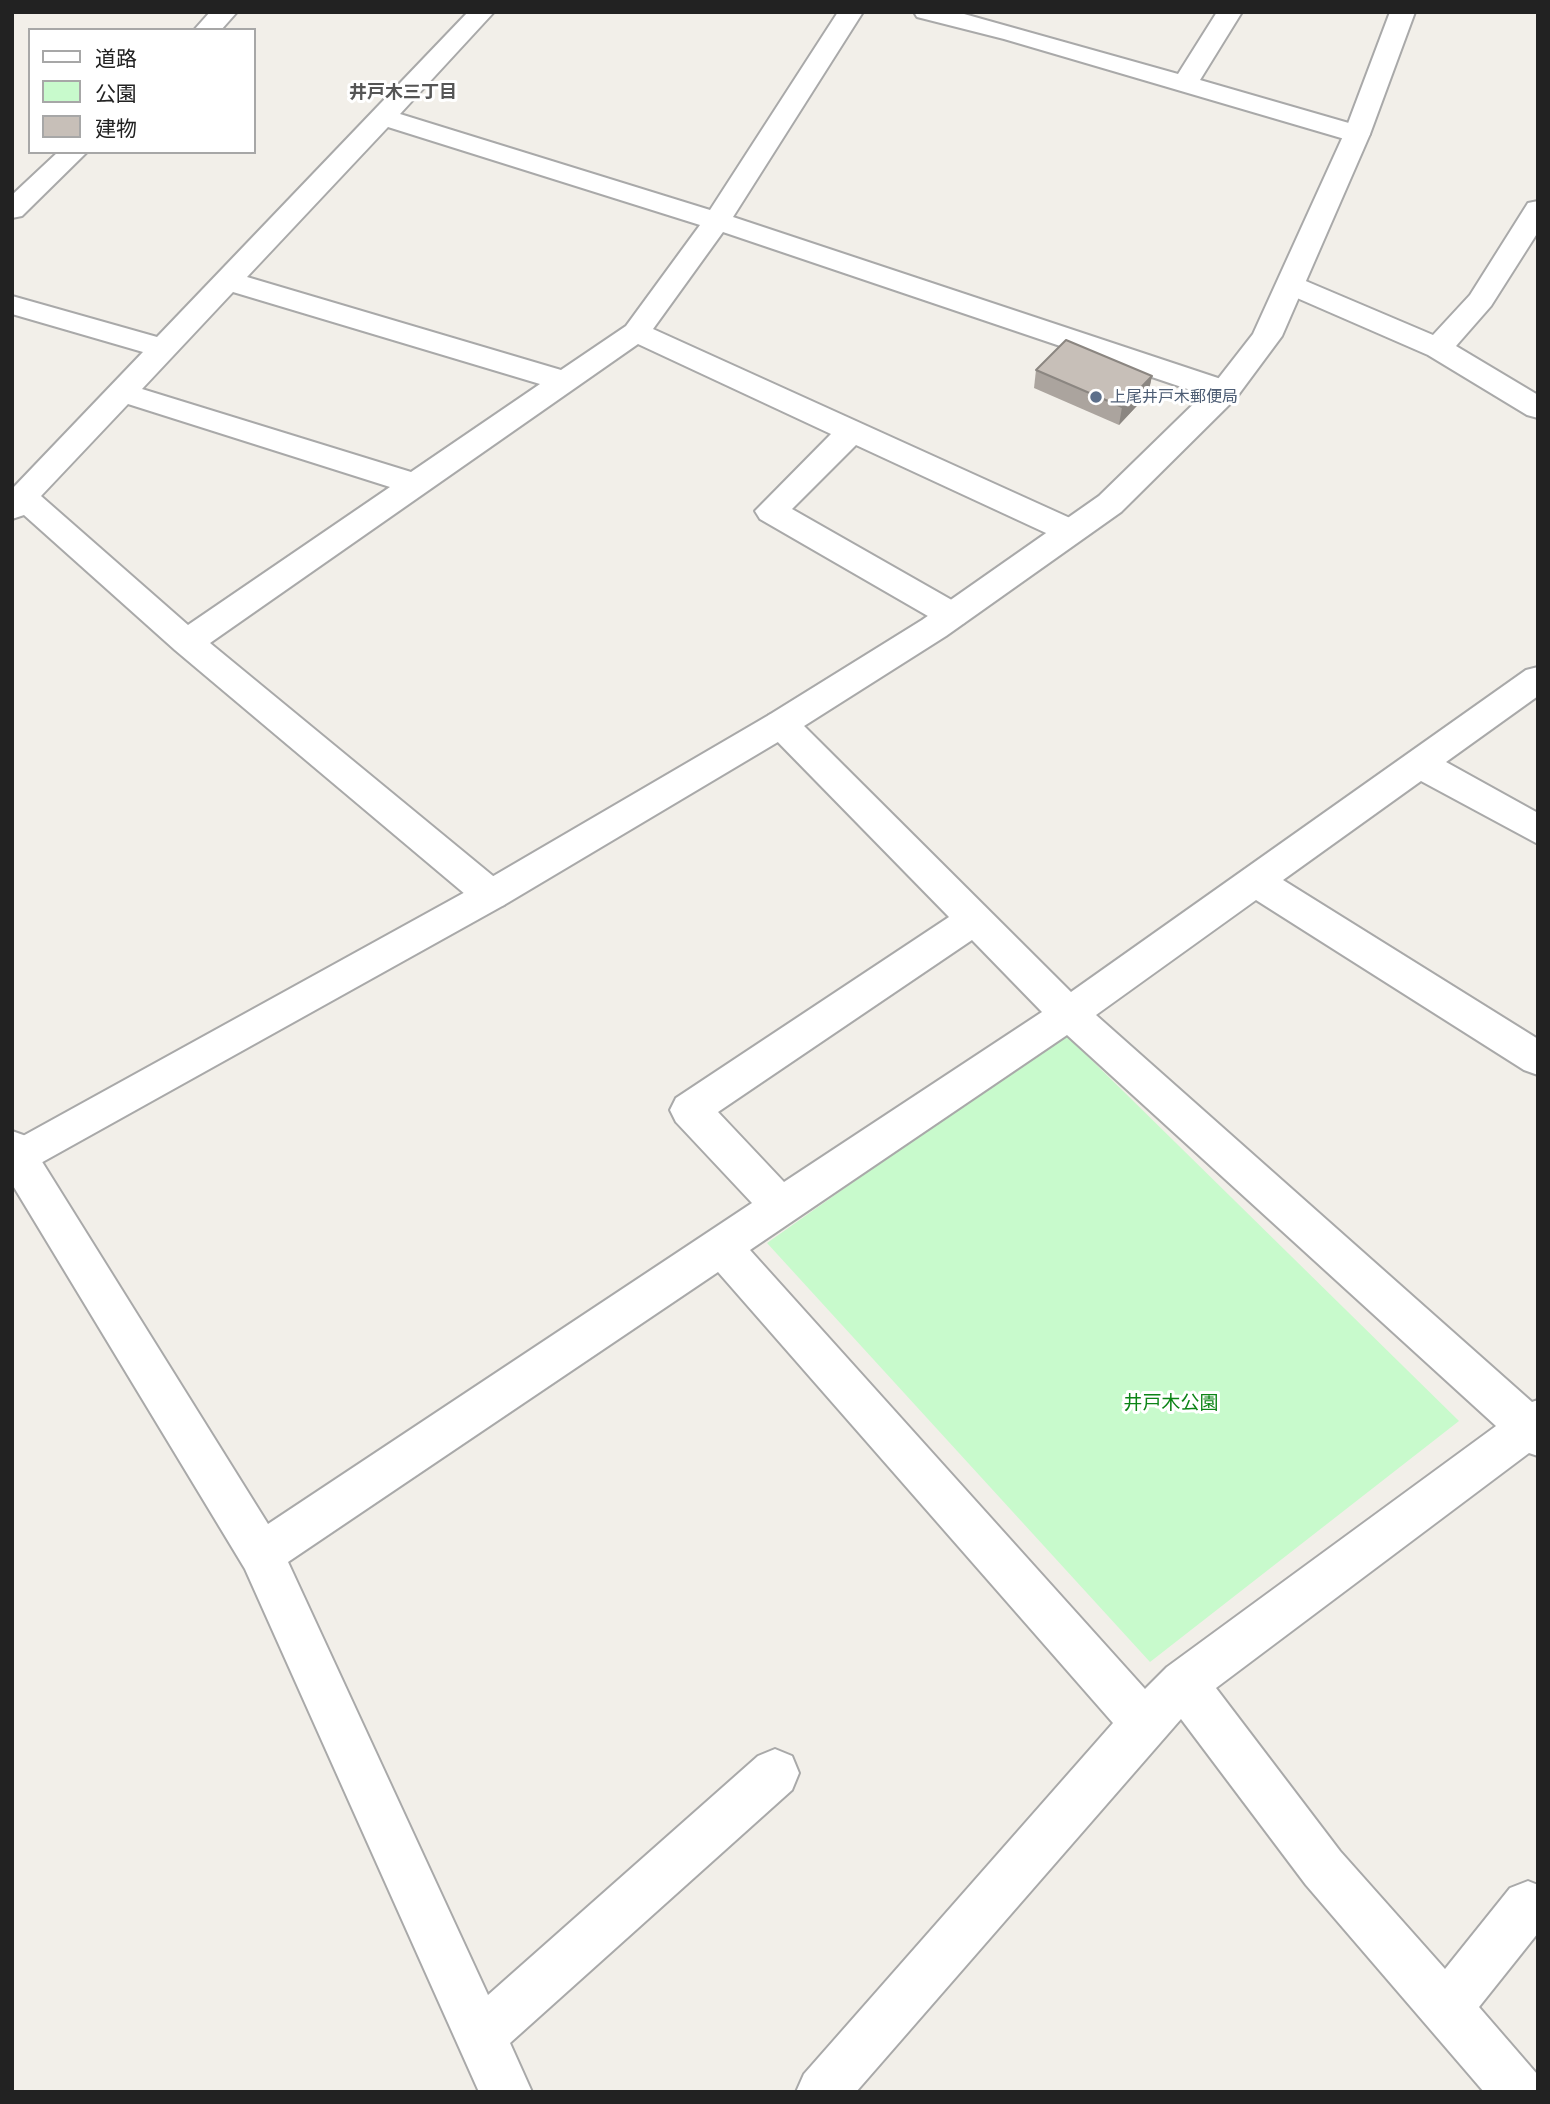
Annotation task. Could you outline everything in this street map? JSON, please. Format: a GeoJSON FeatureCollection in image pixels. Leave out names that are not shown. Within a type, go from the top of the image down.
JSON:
{"type":"FeatureCollection","features":[{"type":"Feature","properties":{"kind":"street"},"geometry":{"type":"LineString","coordinates":[[208,28],[225,12]]}},
{"type":"Feature","properties":{"kind":"street"},"geometry":{"type":"LineString","coordinates":[[482,12],[18,503],[491,895]]}},
{"type":"Feature","properties":{"kind":"street"},"geometry":{"type":"LineString","coordinates":[[187,642],[636,332],[717,221],[851,12]]}},
{"type":"Feature","properties":{"kind":"street"},"geometry":{"type":"LineString","coordinates":[[926,12],[1013,34],[1357,134]]}},
{"type":"Feature","properties":{"kind":"street"},"geometry":{"type":"LineString","coordinates":[[1013,34],[1030,12]]}},
{"type":"Feature","properties":{"kind":"street"},"geometry":{"type":"LineString","coordinates":[[1185,84],[1230,12]]}},
{"type":"Feature","properties":{"kind":"street"},"geometry":{"type":"LineString","coordinates":[[506,2092],[261,1554],[14,1157],[491,895],[781,724],[952,615],[1110,504],[1225,391],[1267,336],[1357,134],[1404,12]]}},
{"type":"Feature","properties":{"kind":"street"},"geometry":{"type":"LineString","coordinates":[[383,117],[717,221],[1225,391]]}},
{"type":"Feature","properties":{"kind":"street"},"geometry":{"type":"LineString","coordinates":[[12,210],[72,154]]}},
{"type":"Feature","properties":{"kind":"street"},"geometry":{"type":"LineString","coordinates":[[1438,348],[1481,300],[1538,209]]}},
{"type":"Feature","properties":{"kind":"street"},"geometry":{"type":"LineString","coordinates":[[229,281],[564,381]]}},
{"type":"Feature","properties":{"kind":"street"},"geometry":{"type":"LineString","coordinates":[[1291,285],[1438,348],[1538,408]]}},
{"type":"Feature","properties":{"kind":"street"},"geometry":{"type":"LineString","coordinates":[[12,305],[164,349]]}},
{"type":"Feature","properties":{"kind":"street"},"geometry":{"type":"LineString","coordinates":[[636,332],[1070,531]]}},
{"type":"Feature","properties":{"kind":"street"},"geometry":{"type":"LineString","coordinates":[[124,393],[415,484]]}},
{"type":"Feature","properties":{"kind":"street"},"geometry":{"type":"LineString","coordinates":[[852,431],[771,511],[952,615]]}},
{"type":"Feature","properties":{"kind":"street"},"geometry":{"type":"LineString","coordinates":[[261,1554],[1069,1014],[1538,679]]}},
{"type":"Feature","properties":{"kind":"street"},"geometry":{"type":"LineString","coordinates":[[781,724],[1069,1014],[1534,1428],[1184,1684],[1144,1723],[822,2092]]}},
{"type":"Feature","properties":{"kind":"street"},"geometry":{"type":"LineString","coordinates":[[1420,764],[1538,830]]}},
{"type":"Feature","properties":{"kind":"street"},"geometry":{"type":"LineString","coordinates":[[1255,881],[1538,1059]]}},
{"type":"Feature","properties":{"kind":"street"},"geometry":{"type":"LineString","coordinates":[[781,1206],[690,1110],[974,919]]}},
{"type":"Feature","properties":{"kind":"street"},"geometry":{"type":"LineString","coordinates":[[721,1246],[1144,1723]]}},
{"type":"Feature","properties":{"kind":"street"},"geometry":{"type":"LineString","coordinates":[[1184,1684],[1323,1868],[1519,2092]]}},
{"type":"Feature","properties":{"kind":"street"},"geometry":{"type":"LineString","coordinates":[[480,2036],[775,1773]]}},
{"type":"Feature","properties":{"kind":"street"},"geometry":{"type":"LineString","coordinates":[[1446,2008],[1528,1906]]}},
{"type":"Feature","properties":{"kind":"green space","name":"井戸木公園"},"geometry":{"type":"Polygon","coordinates":[[[1064,1033],[1459,1421],[1150,1662],[767,1243],[1064,1033]]]}},
{"type":"Feature","properties":{"kind":"building"},"geometry":{"type":"Polygon","coordinates":[[[1066,340],[1152,376],[1122,407],[1036,370],[1066,340]]]}},
{"type":"Feature","properties":{"kind":"place","name":"上尾井戸木郵便局"},"geometry":{"type":"Point","coordinates":[1096,397]}},
{"type":"Feature","properties":{"kind":"district","name":"井戸木三丁目"},"geometry":{"type":"Point","coordinates":[403,93]}}]}
